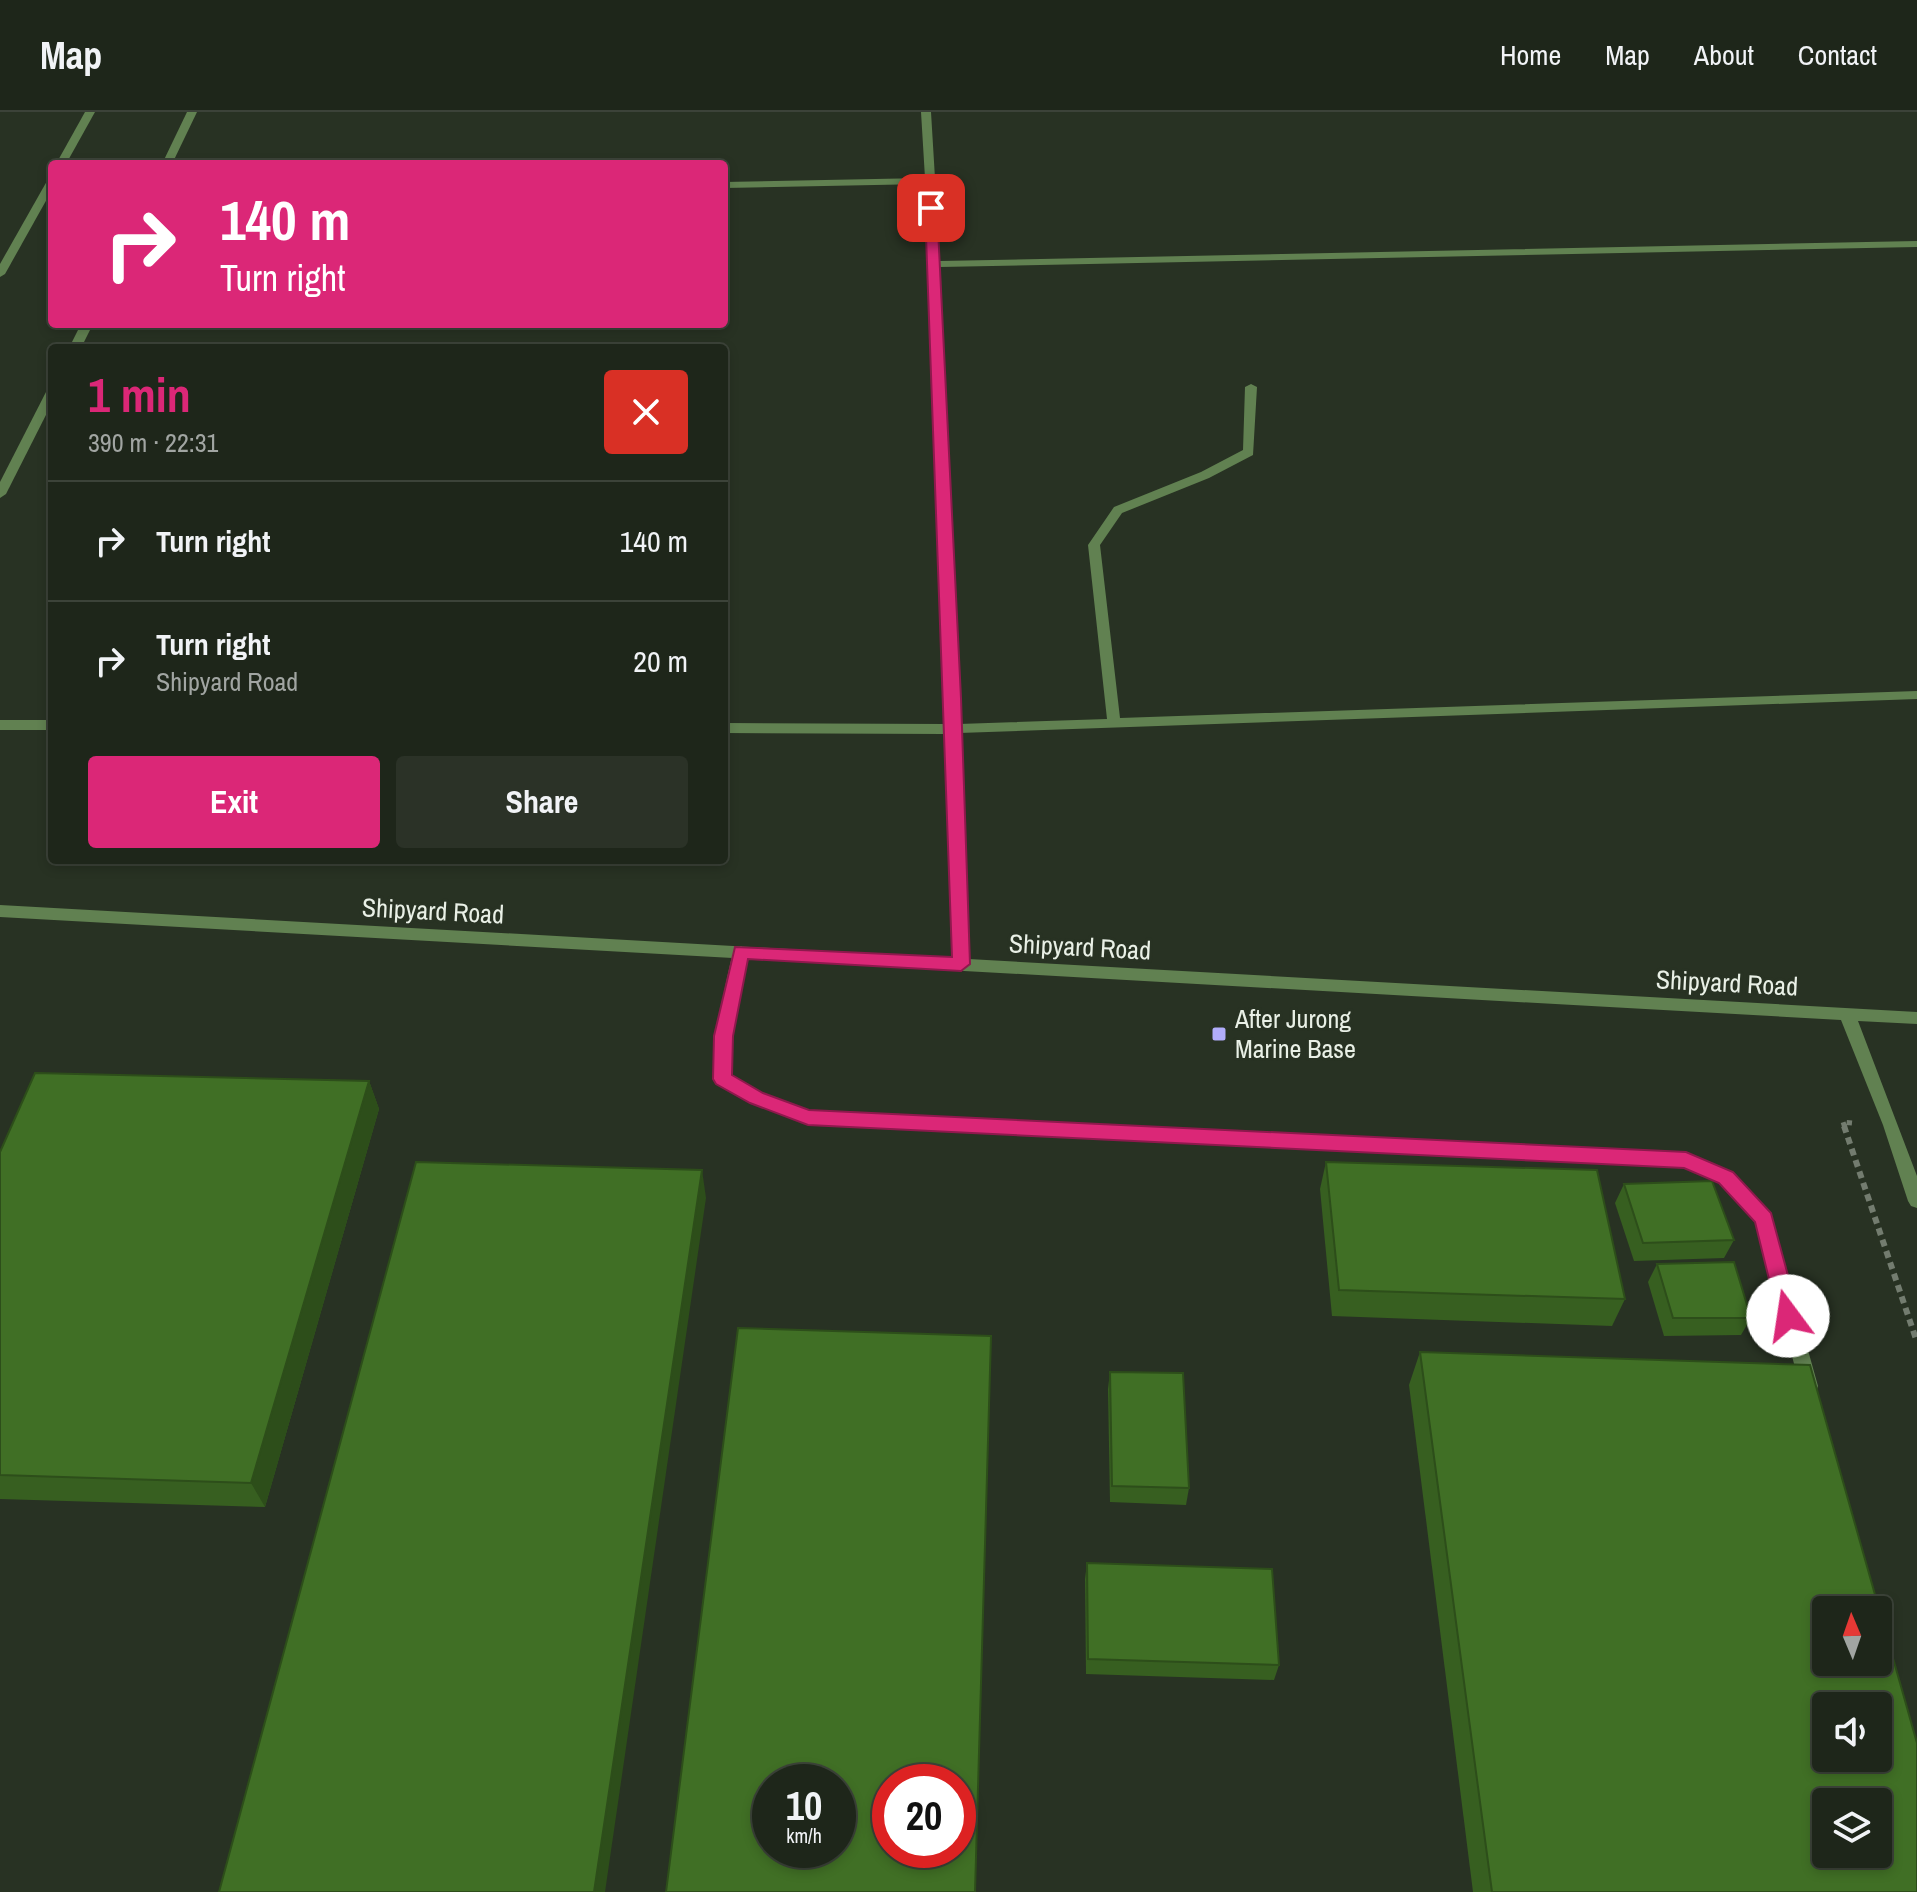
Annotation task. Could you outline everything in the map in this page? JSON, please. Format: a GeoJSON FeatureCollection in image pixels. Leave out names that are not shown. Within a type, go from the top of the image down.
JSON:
{"type":"FeatureCollection","features":[{"type":"Feature","properties":{"kind":"street"},"geometry":{"type":"LineString","coordinates":[[63,160],[90,112]]}},
{"type":"Feature","properties":{"kind":"street"},"geometry":{"type":"LineString","coordinates":[[169,160],[192,112]]}},
{"type":"Feature","properties":{"kind":"street"},"geometry":{"type":"LineString","coordinates":[[926,112],[935,264],[961,964]]}},
{"type":"Feature","properties":{"kind":"street"},"geometry":{"type":"LineString","coordinates":[[728,185],[929,181]]}},
{"type":"Feature","properties":{"kind":"street"},"geometry":{"type":"LineString","coordinates":[[0,274],[48,188]]}},
{"type":"Feature","properties":{"kind":"street"},"geometry":{"type":"LineString","coordinates":[[935,264],[1917,244]]}},
{"type":"Feature","properties":{"kind":"street"},"geometry":{"type":"LineString","coordinates":[[1114,723],[1094,545],[1118,510],[1205,475],[1249,452],[1251,387]]}},
{"type":"Feature","properties":{"kind":"street"},"geometry":{"type":"LineString","coordinates":[[0,494],[48,400]]}},
{"type":"Feature","properties":{"kind":"street"},"geometry":{"type":"LineString","coordinates":[[728,728],[954,729],[1917,695]]}},
{"type":"Feature","properties":{"kind":"street"},"geometry":{"type":"LineString","coordinates":[[0,725],[48,725]]}},
{"type":"Feature","properties":{"kind":"street","name":"Shipyard Road"},"geometry":{"type":"LineString","coordinates":[[0,911],[1917,1018]]}},
{"type":"Feature","properties":{"kind":"street"},"geometry":{"type":"LineString","coordinates":[[741,952],[724,1030],[723,1079],[756,1098],[808,1117],[1686,1160],[1726,1177],[1764,1219],[1814,1404]]}},
{"type":"Feature","properties":{"kind":"street"},"geometry":{"type":"LineString","coordinates":[[1847,1014],[1917,1201]]}},
{"type":"Feature","properties":{"kind":"path"},"geometry":{"type":"LineString","coordinates":[[1843,1122],[1917,1342]]}},
{"type":"Feature","properties":{"kind":"building"},"geometry":{"type":"Polygon","coordinates":[[[35,1073],[369,1081],[251,1483],[0,1475],[0,1152],[35,1073]]]}},
{"type":"Feature","properties":{"kind":"building"},"geometry":{"type":"Polygon","coordinates":[[[416,1162],[702,1170],[594,1892],[219,1892],[416,1162]]]}},
{"type":"Feature","properties":{"kind":"building"},"geometry":{"type":"Polygon","coordinates":[[[1326,1162],[1597,1170],[1625,1299],[1339,1290],[1326,1162]]]}},
{"type":"Feature","properties":{"kind":"building"},"geometry":{"type":"Polygon","coordinates":[[[1712,1181],[1734,1240],[1643,1243],[1624,1184],[1712,1181]]]}},
{"type":"Feature","properties":{"kind":"building"},"geometry":{"type":"Polygon","coordinates":[[[1734,1262],[1751,1318],[1673,1318],[1657,1264],[1734,1262]]]}},
{"type":"Feature","properties":{"kind":"building"},"geometry":{"type":"Polygon","coordinates":[[[738,1328],[991,1336],[976,1857],[976,1764],[872,1764],[872,1868],[976,1868],[975,1892],[666,1892],[738,1328]]]}},
{"type":"Feature","properties":{"kind":"building"},"geometry":{"type":"Polygon","coordinates":[[[1420,1352],[1810,1365],[1875,1596],[1812,1596],[1812,1676],[1892,1676],[1892,1655],[1917,1743],[1917,1892],[1492,1892],[1420,1352]]]}},
{"type":"Feature","properties":{"kind":"building"},"geometry":{"type":"Polygon","coordinates":[[[1110,1372],[1183,1373],[1189,1488],[1112,1486],[1110,1372]]]}},
{"type":"Feature","properties":{"kind":"building"},"geometry":{"type":"Polygon","coordinates":[[[1087,1563],[1272,1569],[1279,1665],[1088,1659],[1087,1563]]]}},
{"type":"Feature","properties":{"kind":"place","name":"After Jurong Marine Base"},"geometry":{"type":"Point","coordinates":[1219,1034]}},
{"type":"Feature","properties":{"kind":"route"},"geometry":{"type":"LineString","coordinates":[[931,208],[953,698],[961,964],[741,952],[721,1052],[723,1079],[756,1098],[808,1117],[1686,1160],[1726,1177],[1764,1219],[1788,1316]]}}]}
